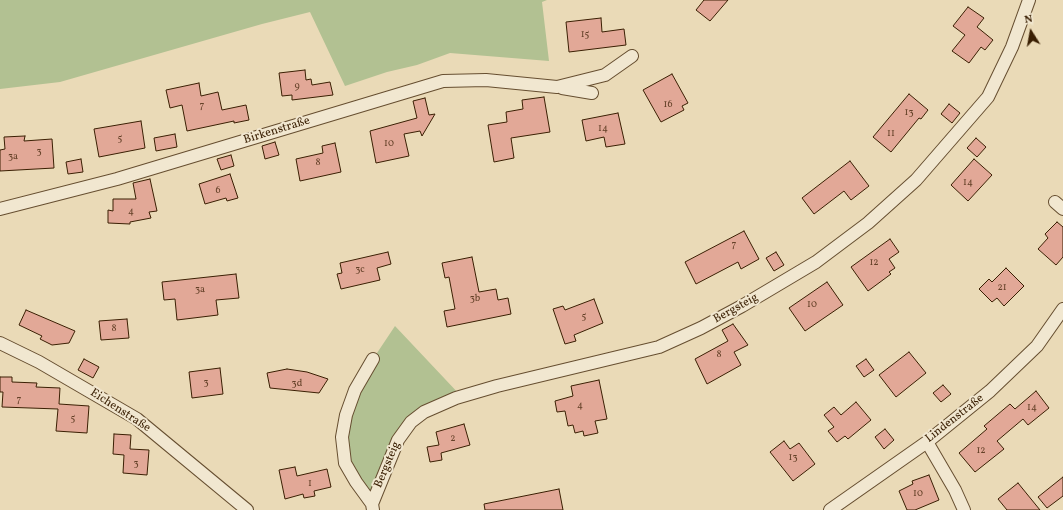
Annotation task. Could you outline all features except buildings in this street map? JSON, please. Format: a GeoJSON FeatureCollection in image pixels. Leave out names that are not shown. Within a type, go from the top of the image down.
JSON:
{"type":"FeatureCollection","features":[{"type":"Feature","properties":{"kind":"street","name":"Bergsteig"},"geometry":{"type":"LineString","coordinates":[[372,507],[398,440],[411,422],[424,412],[456,398],[497,386],[659,347],[701,328],[742,306],[816,262],[868,223],[916,180],[988,97],[1012,47],[1029,0]]}},
{"type":"Feature","properties":{"kind":"street","name":"Birkenstraße"},"geometry":{"type":"LineString","coordinates":[[557,87],[605,76],[632,56]]}},
{"type":"Feature","properties":{"kind":"street","name":"Birkenstraße"},"geometry":{"type":"LineString","coordinates":[[0,209],[117,179],[443,81],[486,80],[557,87],[592,93]]}},
{"type":"Feature","properties":{"kind":"street","name":"Lindenstraße"},"geometry":{"type":"LineString","coordinates":[[830,510],[927,442],[1001,381],[1037,346],[1063,309]]}},
{"type":"Feature","properties":{"kind":"street","name":"Eichenstraße"},"geometry":{"type":"LineString","coordinates":[[0,343],[39,362],[137,419],[247,510]]}},
{"type":"Feature","properties":{"kind":"street","name":"Bergsteig"},"geometry":{"type":"LineString","coordinates":[[372,507],[345,462],[342,436],[346,415],[355,390],[373,358]]}},
{"type":"Feature","properties":{"kind":"street"},"geometry":{"type":"LineString","coordinates":[[927,442],[955,490],[964,510]]}},
{"type":"Feature","properties":{"kind":"green space"},"geometry":{"type":"Polygon","coordinates":[[[0,0],[547,0],[542,2],[549,61],[450,53],[417,65],[387,72],[345,86],[310,12],[262,24],[60,82],[0,89],[0,0]]]}},
{"type":"Feature","properties":{"kind":"green space"},"geometry":{"type":"Polygon","coordinates":[[[395,326],[461,396],[411,422],[372,504],[345,463],[346,415],[373,359],[395,326]]]}}]}
